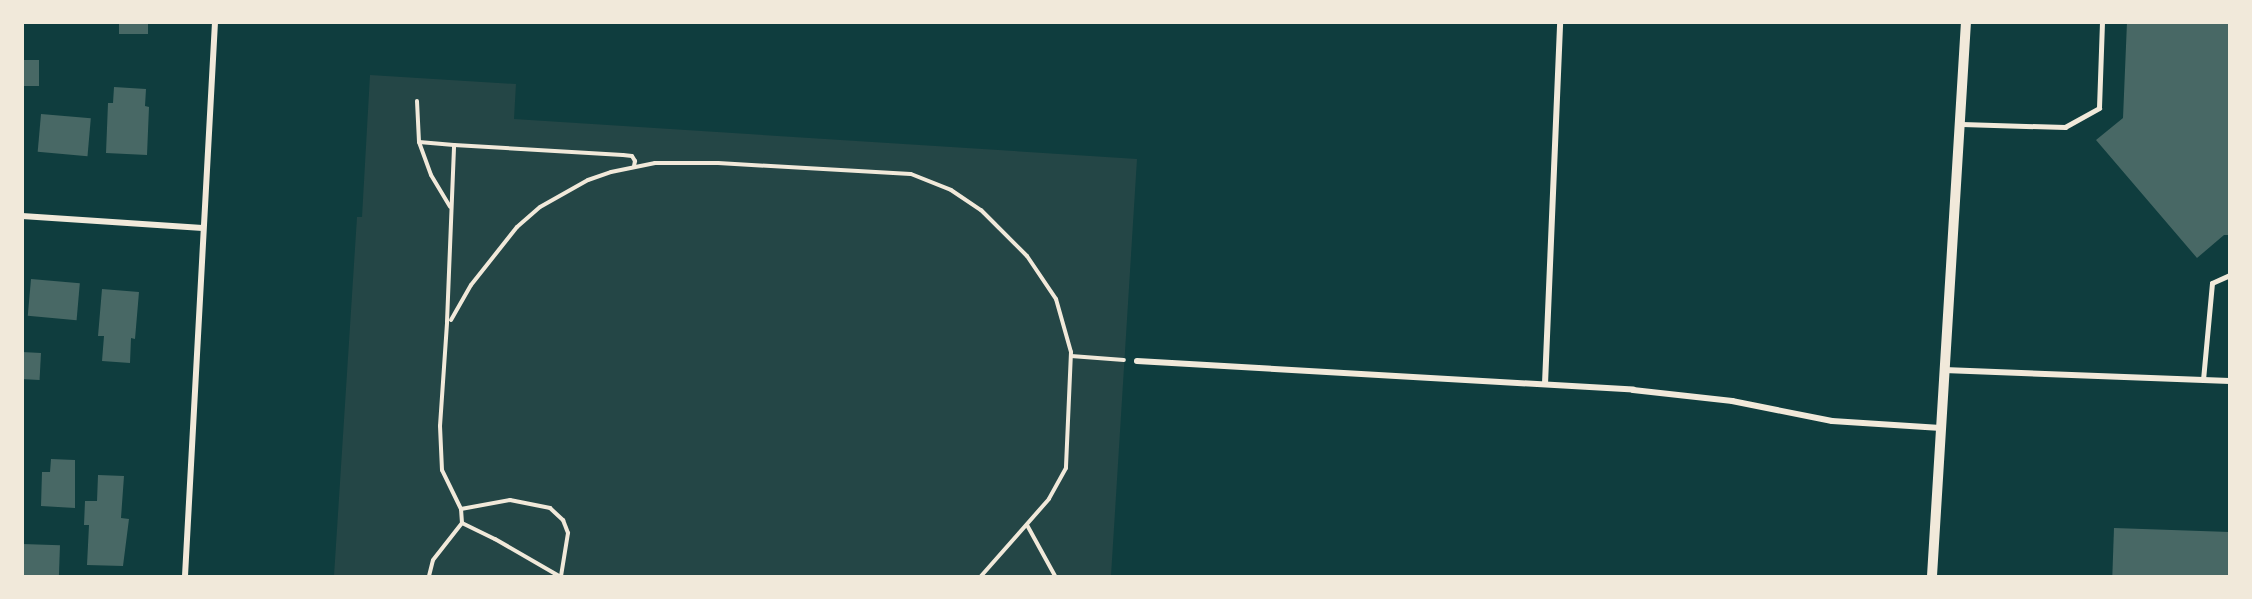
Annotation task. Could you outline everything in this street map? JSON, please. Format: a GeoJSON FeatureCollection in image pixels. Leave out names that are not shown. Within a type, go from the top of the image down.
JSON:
{"type":"FeatureCollection","features":[{"type":"Feature","properties":{"kind":"street"},"geometry":{"type":"LineString","coordinates":[[185,576],[199,355],[203,228],[215,22]]}},
{"type":"Feature","properties":{"kind":"street"},"geometry":{"type":"LineString","coordinates":[[1545,384],[1560,22]]}},
{"type":"Feature","properties":{"kind":"street"},"geometry":{"type":"LineString","coordinates":[[1932,576],[1966,22]]}},
{"type":"Feature","properties":{"kind":"street"},"geometry":{"type":"LineString","coordinates":[[22,216],[203,228]]}},
{"type":"Feature","properties":{"kind":"street"},"geometry":{"type":"LineString","coordinates":[[1137,361],[1633,390],[1732,401],[1832,421],[1941,428]]}},
{"type":"Feature","properties":{"kind":"street"},"geometry":{"type":"LineString","coordinates":[[1944,370],[2229,381]]}},
{"type":"Feature","properties":{"kind":"lane"},"geometry":{"type":"LineString","coordinates":[[1959,124],[2065,127],[2099,108],[2102,22]]}},
{"type":"Feature","properties":{"kind":"lane"},"geometry":{"type":"LineString","coordinates":[[2203,380],[2212,283],[2229,275]]}},
{"type":"Feature","properties":{"kind":"path"},"geometry":{"type":"LineString","coordinates":[[417,101],[419,142],[431,175],[451,208]]}},
{"type":"Feature","properties":{"kind":"path"},"geometry":{"type":"LineString","coordinates":[[419,142],[623,154],[632,156],[635,161],[634,166]]}},
{"type":"Feature","properties":{"kind":"path"},"geometry":{"type":"LineString","coordinates":[[429,576],[433,560],[462,523],[461,509],[442,470],[440,426],[447,322],[454,145]]}},
{"type":"Feature","properties":{"kind":"path"},"geometry":{"type":"LineString","coordinates":[[451,320],[483,268],[524,220],[540,207],[588,180],[634,166],[687,162],[887,172],[911,174],[951,190],[981,210],[1027,256],[1056,299],[1071,356],[1066,468],[1049,499],[981,576]]}},
{"type":"Feature","properties":{"kind":"path"},"geometry":{"type":"LineString","coordinates":[[1071,356],[1137,361]]}},
{"type":"Feature","properties":{"kind":"path"},"geometry":{"type":"LineString","coordinates":[[461,509],[510,500],[550,508],[563,520],[568,533],[560,576],[462,523]]}},
{"type":"Feature","properties":{"kind":"path"},"geometry":{"type":"LineString","coordinates":[[1027,525],[1055,576]]}},
{"type":"Feature","properties":{"kind":"shaded area"},"geometry":{"type":"Polygon","coordinates":[[[370,75],[516,84],[514,119],[1137,159],[1111,576],[334,576],[357,217],[362,217],[370,75]]]}},
{"type":"Feature","properties":{"kind":"building"},"geometry":{"type":"Polygon","coordinates":[[[119,22],[148,22],[148,34],[119,34],[119,22]]]}},
{"type":"Feature","properties":{"kind":"building"},"geometry":{"type":"Polygon","coordinates":[[[2127,22],[2230,22],[2230,235],[2224,235],[2197,258],[2096,140],[2123,118],[2127,22]]]}},
{"type":"Feature","properties":{"kind":"building"},"geometry":{"type":"Polygon","coordinates":[[[22,60],[39,60],[39,86],[22,86],[22,60]]]}},
{"type":"Feature","properties":{"kind":"building"},"geometry":{"type":"Polygon","coordinates":[[[114,87],[146,89],[145,106],[149,107],[147,155],[106,153],[108,103],[113,103],[114,87]]]}},
{"type":"Feature","properties":{"kind":"building"},"geometry":{"type":"Polygon","coordinates":[[[41,114],[91,118],[87,156],[38,152],[41,114]]]}},
{"type":"Feature","properties":{"kind":"building"},"geometry":{"type":"Polygon","coordinates":[[[31,279],[80,283],[77,320],[28,316],[31,279]]]}},
{"type":"Feature","properties":{"kind":"building"},"geometry":{"type":"Polygon","coordinates":[[[102,289],[139,292],[135,339],[131,338],[130,363],[102,361],[104,336],[98,336],[102,289]]]}},
{"type":"Feature","properties":{"kind":"building"},"geometry":{"type":"Polygon","coordinates":[[[22,352],[41,353],[40,380],[22,379],[22,352]]]}},
{"type":"Feature","properties":{"kind":"building"},"geometry":{"type":"Polygon","coordinates":[[[51,459],[75,460],[75,508],[41,506],[42,472],[50,472],[51,459]]]}},
{"type":"Feature","properties":{"kind":"building"},"geometry":{"type":"Polygon","coordinates":[[[98,475],[124,476],[121,518],[129,519],[123,566],[87,565],[89,525],[84,525],[85,501],[97,501],[98,475]]]}},
{"type":"Feature","properties":{"kind":"building"},"geometry":{"type":"Polygon","coordinates":[[[2114,528],[2230,532],[2228,576],[2112,576],[2114,528]]]}},
{"type":"Feature","properties":{"kind":"building"},"geometry":{"type":"Polygon","coordinates":[[[22,544],[60,545],[59,576],[22,576],[22,544]]]}}]}
